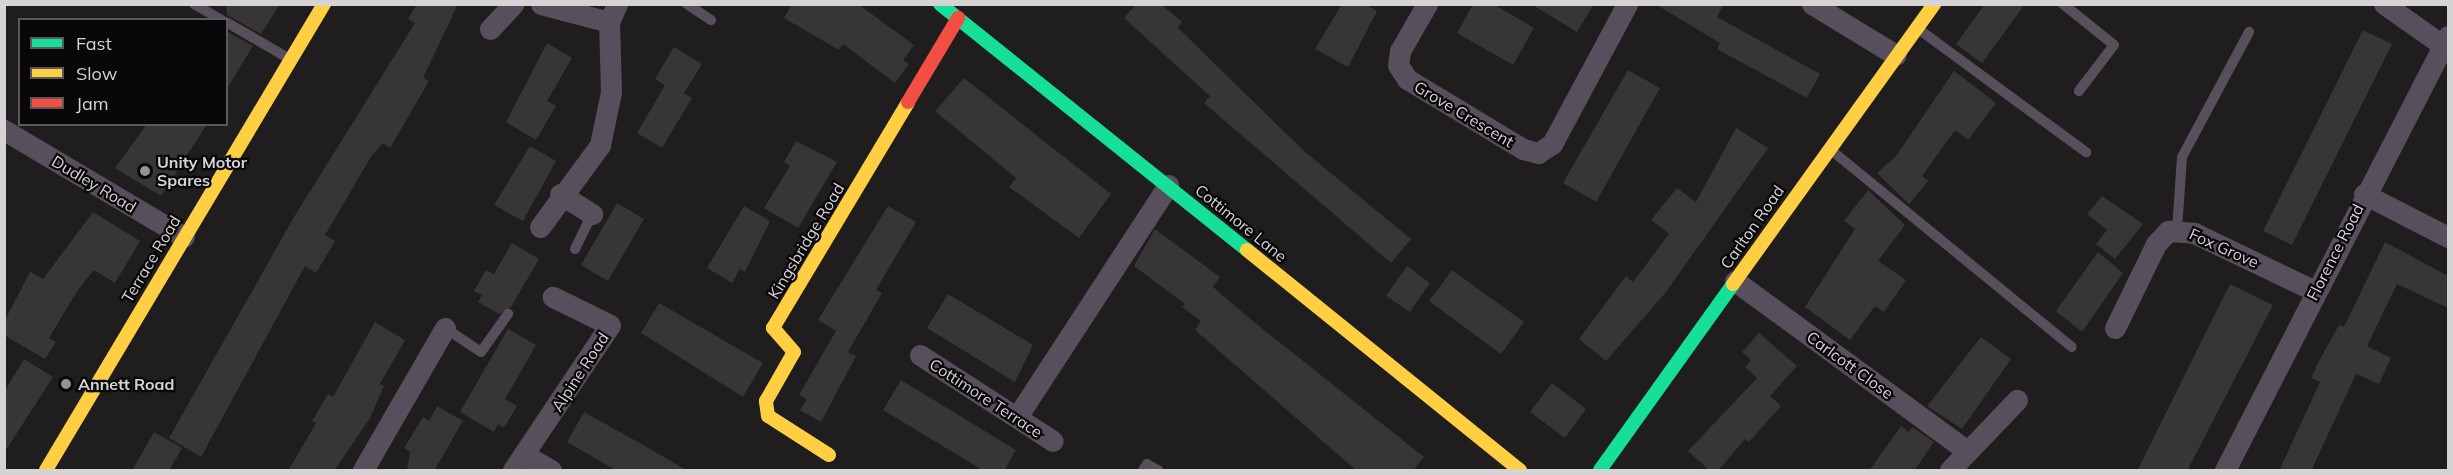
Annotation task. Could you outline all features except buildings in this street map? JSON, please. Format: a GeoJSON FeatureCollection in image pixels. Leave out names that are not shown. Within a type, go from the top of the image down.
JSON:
{"type":"FeatureCollection","features":[{"type":"Feature","properties":{"kind":"street","name":"Terrace Road"},"geometry":{"type":"LineString","coordinates":[[46,471],[324,4]]}},
{"type":"Feature","properties":{"kind":"street"},"geometry":{"type":"LineString","coordinates":[[490,29],[513,4]]}},
{"type":"Feature","properties":{"kind":"street"},"geometry":{"type":"LineString","coordinates":[[540,227],[560,194],[600,145],[611,92],[613,13],[541,4]]}},
{"type":"Feature","properties":{"kind":"street","name":"Cottimore Lane"},"geometry":{"type":"LineString","coordinates":[[940,4],[1168,185],[1520,471]]}},
{"type":"Feature","properties":{"kind":"street","name":"Grove Crescent"},"geometry":{"type":"LineString","coordinates":[[1427,4],[1400,51],[1398,65],[1407,79],[1522,150],[1538,153],[1552,144],[1627,4]]}},
{"type":"Feature","properties":{"kind":"street"},"geometry":{"type":"LineString","coordinates":[[1812,4],[1896,55]]}},
{"type":"Feature","properties":{"kind":"street","name":"Carlton Road"},"geometry":{"type":"LineString","coordinates":[[1600,471],[1934,4]]}},
{"type":"Feature","properties":{"kind":"street"},"geometry":{"type":"LineString","coordinates":[[2384,4],[2445,40]]}},
{"type":"Feature","properties":{"kind":"street","name":"Kingsbridge Road"},"geometry":{"type":"LineString","coordinates":[[829,455],[768,416],[766,401],[794,352],[773,328],[958,18]]}},
{"type":"Feature","properties":{"kind":"street","name":"Florence Road"},"geometry":{"type":"LineString","coordinates":[[2225,471],[2364,194],[2445,40]]}},
{"type":"Feature","properties":{"kind":"street","name":"Dudley Road"},"geometry":{"type":"LineString","coordinates":[[4,130],[184,237]]}},
{"type":"Feature","properties":{"kind":"street"},"geometry":{"type":"LineString","coordinates":[[1017,417],[1168,185]]}},
{"type":"Feature","properties":{"kind":"street"},"geometry":{"type":"LineString","coordinates":[[560,194],[592,214]]}},
{"type":"Feature","properties":{"kind":"street"},"geometry":{"type":"LineString","coordinates":[[2364,194],[2448,237]]}},
{"type":"Feature","properties":{"kind":"street","name":"Fox Grove"},"geometry":{"type":"LineString","coordinates":[[2115,328],[2161,236],[2177,230],[2315,291]]}},
{"type":"Feature","properties":{"kind":"street","name":"Carlcott Close"},"geometry":{"type":"LineString","coordinates":[[1735,281],[1966,450]]}},
{"type":"Feature","properties":{"kind":"street","name":"Alpine Road"},"geometry":{"type":"LineString","coordinates":[[519,463],[610,325],[553,297]]}},
{"type":"Feature","properties":{"kind":"street"},"geometry":{"type":"LineString","coordinates":[[363,471],[445,328]]}},
{"type":"Feature","properties":{"kind":"street","name":"Cottimore Terrace"},"geometry":{"type":"LineString","coordinates":[[920,355],[1053,441]]}},
{"type":"Feature","properties":{"kind":"street"},"geometry":{"type":"LineString","coordinates":[[1950,471],[1966,450],[2017,400]]}},
{"type":"Feature","properties":{"kind":"street"},"geometry":{"type":"LineString","coordinates":[[519,463],[550,471]]}},
{"type":"Feature","properties":{"kind":"lane"},"geometry":{"type":"LineString","coordinates":[[194,4],[218,18]]}},
{"type":"Feature","properties":{"kind":"lane"},"geometry":{"type":"LineString","coordinates":[[687,4],[711,20]]}},
{"type":"Feature","properties":{"kind":"lane"},"geometry":{"type":"LineString","coordinates":[[2063,4],[2114,45],[2079,91]]}},
{"type":"Feature","properties":{"kind":"lane"},"geometry":{"type":"LineString","coordinates":[[228,23],[291,60]]}},
{"type":"Feature","properties":{"kind":"lane"},"geometry":{"type":"LineString","coordinates":[[1916,27],[2086,152]]}},
{"type":"Feature","properties":{"kind":"lane"},"geometry":{"type":"LineString","coordinates":[[2177,230],[2182,157],[2249,32]]}},
{"type":"Feature","properties":{"kind":"lane"},"geometry":{"type":"LineString","coordinates":[[1829,148],[2072,347]]}},
{"type":"Feature","properties":{"kind":"lane"},"geometry":{"type":"LineString","coordinates":[[575,249],[592,214]]}},
{"type":"Feature","properties":{"kind":"lane"},"geometry":{"type":"LineString","coordinates":[[445,328],[481,352],[508,314]]}},
{"type":"Feature","properties":{"kind":"lane"},"geometry":{"type":"LineString","coordinates":[[1143,471],[1147,464],[1158,471]]}},
{"type":"Feature","properties":{"kind":"traffic: fast"},"geometry":{"type":"LineString","coordinates":[[940,4],[1247,250]]}},
{"type":"Feature","properties":{"kind":"traffic: fast"},"geometry":{"type":"LineString","coordinates":[[1600,470],[1733,284]]}},
{"type":"Feature","properties":{"kind":"traffic: slow"},"geometry":{"type":"LineString","coordinates":[[46,470],[324,4]]}},
{"type":"Feature","properties":{"kind":"traffic: slow"},"geometry":{"type":"LineString","coordinates":[[1733,284],[1934,4]]}},
{"type":"Feature","properties":{"kind":"traffic: slow"},"geometry":{"type":"LineString","coordinates":[[829,455],[768,416],[766,401],[794,352],[773,328],[908,102]]}},
{"type":"Feature","properties":{"kind":"traffic: slow"},"geometry":{"type":"LineString","coordinates":[[1247,250],[1520,470]]}},
{"type":"Feature","properties":{"kind":"traffic: jam"},"geometry":{"type":"LineString","coordinates":[[908,102],[958,18]]}},
{"type":"Feature","properties":{"kind":"place","name":"Unity Motor Spares"},"geometry":{"type":"Point","coordinates":[145,171]}},
{"type":"Feature","properties":{"kind":"place","name":"Annett Road"},"geometry":{"type":"Point","coordinates":[66,384]}}]}
